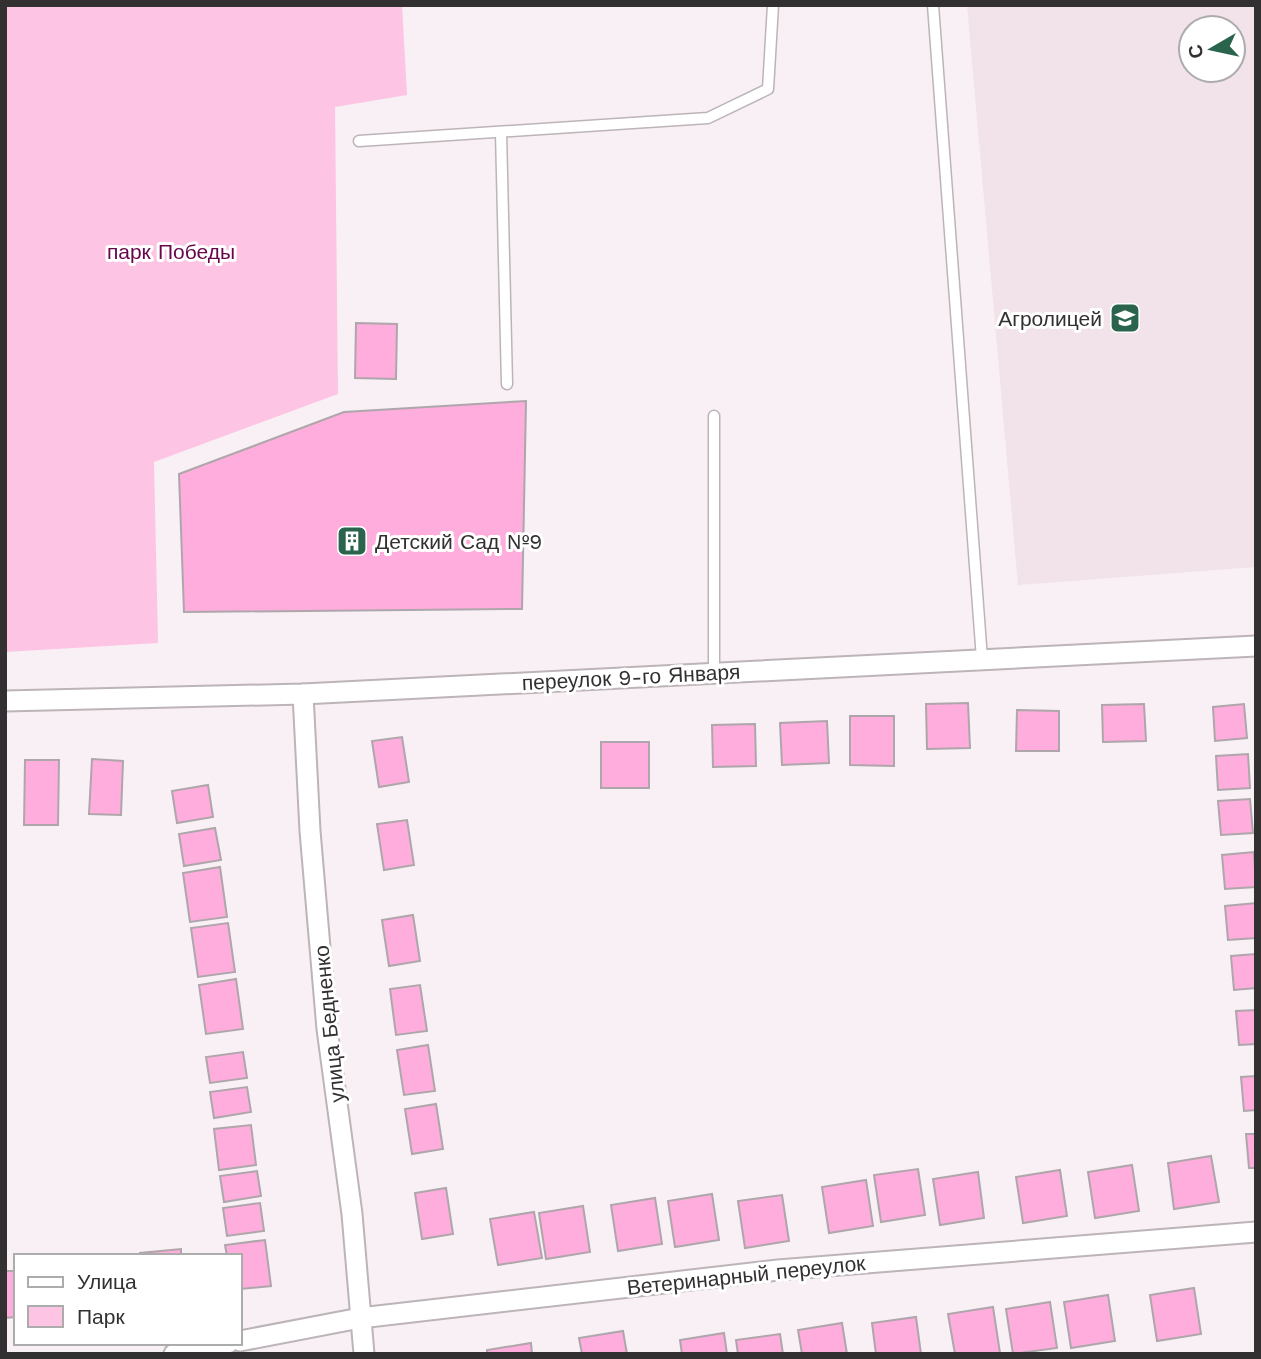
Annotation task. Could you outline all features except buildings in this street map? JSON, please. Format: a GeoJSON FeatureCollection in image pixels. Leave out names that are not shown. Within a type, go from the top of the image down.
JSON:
{"type":"FeatureCollection","features":[{"type":"Feature","properties":{"kind":"street","name":"переулок 9-го Января"},"geometry":{"type":"LineString","coordinates":[[5,701],[303,694],[1256,646]]}},
{"type":"Feature","properties":{"kind":"street","name":"улица Бедненко"},"geometry":{"type":"LineString","coordinates":[[303,694],[310,831],[327,1029],[352,1214],[364,1354]]}},
{"type":"Feature","properties":{"kind":"street","name":"Ветеринарный переулок"},"geometry":{"type":"LineString","coordinates":[[242,1341],[360,1318],[778,1270],[1256,1232]]}},
{"type":"Feature","properties":{"kind":"street"},"geometry":{"type":"LineString","coordinates":[[174,1354],[218,1345]]}},
{"type":"Feature","properties":{"kind":"lane"},"geometry":{"type":"LineString","coordinates":[[359,141],[708,118],[768,89],[773,5]]}},
{"type":"Feature","properties":{"kind":"lane"},"geometry":{"type":"LineString","coordinates":[[933,5],[982,659]]}},
{"type":"Feature","properties":{"kind":"lane"},"geometry":{"type":"LineString","coordinates":[[501,132],[507,384]]}},
{"type":"Feature","properties":{"kind":"lane"},"geometry":{"type":"LineString","coordinates":[[714,416],[714,673]]}},
{"type":"Feature","properties":{"kind":"shaded area","name":"Агролицей"},"geometry":{"type":"Polygon","coordinates":[[[967,5],[1256,5],[1256,567],[1018,585],[967,5]]]}},
{"type":"Feature","properties":{"kind":"green space","name":"парк Победы"},"geometry":{"type":"Polygon","coordinates":[[[5,5],[402,5],[407,95],[335,107],[338,394],[154,462],[158,643],[5,652],[5,5]]]}},
{"type":"Feature","properties":{"kind":"place","name":"Агролицей"},"geometry":{"type":"Point","coordinates":[1125,318]}},
{"type":"Feature","properties":{"kind":"place","name":"Детский Сад №9"},"geometry":{"type":"Point","coordinates":[352,541]}}]}
